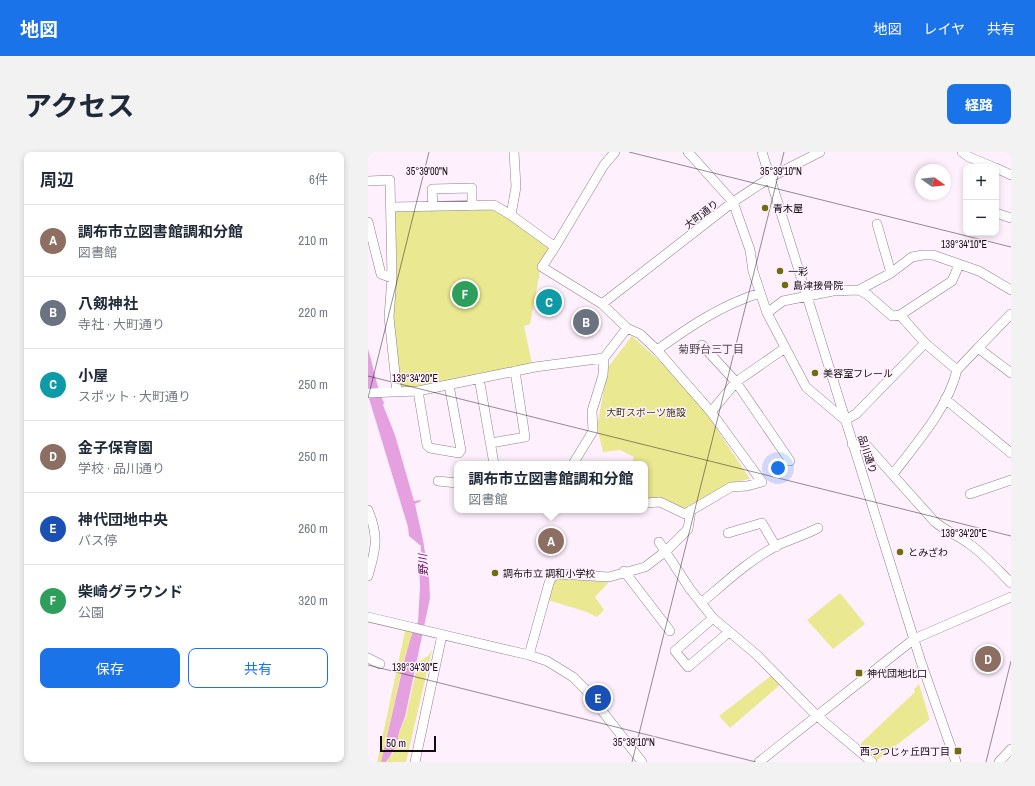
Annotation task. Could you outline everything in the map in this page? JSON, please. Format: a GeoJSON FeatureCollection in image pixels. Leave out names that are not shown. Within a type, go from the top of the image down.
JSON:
{"type":"FeatureCollection","features":[{"type":"Feature","properties":{"kind":"street"},"geometry":{"type":"LineString","coordinates":[[512,215],[516,187],[514,152]]}},
{"type":"Feature","properties":{"kind":"street"},"geometry":{"type":"LineString","coordinates":[[615,152],[604,165],[542,267],[602,304],[627,328],[640,334],[657,350],[711,412],[762,482],[747,486],[731,487],[706,500],[685,514],[660,502],[648,503]]}},
{"type":"Feature","properties":{"kind":"street"},"geometry":{"type":"LineString","coordinates":[[688,152],[733,202],[750,250],[760,293],[767,313],[806,387],[845,420],[856,414],[925,343]]}},
{"type":"Feature","properties":{"kind":"street","name":"品川通り"},"geometry":{"type":"LineString","coordinates":[[762,152],[852,444],[938,714],[956,762]]}},
{"type":"Feature","properties":{"kind":"street","name":"大町通り"},"geometry":{"type":"LineString","coordinates":[[602,304],[733,202],[771,178],[820,152]]}},
{"type":"Feature","properties":{"kind":"street"},"geometry":{"type":"LineString","coordinates":[[962,152],[969,157],[986,164]]}},
{"type":"Feature","properties":{"kind":"street"},"geometry":{"type":"LineString","coordinates":[[999,169],[1011,175]]}},
{"type":"Feature","properties":{"kind":"street"},"geometry":{"type":"LineString","coordinates":[[368,181],[390,180],[392,207],[392,278],[389,317],[393,393]]}},
{"type":"Feature","properties":{"kind":"street"},"geometry":{"type":"LineString","coordinates":[[433,207],[432,189],[472,188],[472,206]]}},
{"type":"Feature","properties":{"kind":"street"},"geometry":{"type":"LineString","coordinates":[[392,207],[494,205],[512,215],[555,247]]}},
{"type":"Feature","properties":{"kind":"street"},"geometry":{"type":"LineString","coordinates":[[999,214],[1011,218]]}},
{"type":"Feature","properties":{"kind":"street"},"geometry":{"type":"LineString","coordinates":[[368,222],[380,274],[392,278]]}},
{"type":"Feature","properties":{"kind":"street"},"geometry":{"type":"LineString","coordinates":[[877,224],[891,273]]}},
{"type":"Feature","properties":{"kind":"street"},"geometry":{"type":"LineString","coordinates":[[767,313],[783,301],[833,291],[859,290],[891,273],[912,258],[923,255],[934,256],[979,271],[1011,290]]}},
{"type":"Feature","properties":{"kind":"street"},"geometry":{"type":"LineString","coordinates":[[859,290],[868,295],[892,316],[900,315],[952,281],[959,265]]}},
{"type":"Feature","properties":{"kind":"street"},"geometry":{"type":"LineString","coordinates":[[657,350],[690,326],[718,310],[760,293]]}},
{"type":"Feature","properties":{"kind":"street"},"geometry":{"type":"LineString","coordinates":[[893,474],[929,427],[954,385],[957,370],[1011,314]]}},
{"type":"Feature","properties":{"kind":"street"},"geometry":{"type":"LineString","coordinates":[[900,315],[925,343],[957,370]]}},
{"type":"Feature","properties":{"kind":"street"},"geometry":{"type":"LineString","coordinates":[[575,461],[592,431],[592,411],[603,375],[604,358],[627,328]]}},
{"type":"Feature","properties":{"kind":"street"},"geometry":{"type":"LineString","coordinates":[[702,345],[736,382],[790,461]]}},
{"type":"Feature","properties":{"kind":"street"},"geometry":{"type":"LineString","coordinates":[[711,412],[736,382],[785,348]]}},
{"type":"Feature","properties":{"kind":"street"},"geometry":{"type":"LineString","coordinates":[[978,348],[1011,373]]}},
{"type":"Feature","properties":{"kind":"street"},"geometry":{"type":"LineString","coordinates":[[368,393],[418,391],[515,371],[604,358]]}},
{"type":"Feature","properties":{"kind":"street"},"geometry":{"type":"LineString","coordinates":[[491,443],[526,437],[515,371]]}},
{"type":"Feature","properties":{"kind":"street"},"geometry":{"type":"LineString","coordinates":[[479,378],[494,461]]}},
{"type":"Feature","properties":{"kind":"street"},"geometry":{"type":"LineString","coordinates":[[418,391],[427,445],[430,448],[459,452],[461,450],[449,385]]}},
{"type":"Feature","properties":{"kind":"street"},"geometry":{"type":"LineString","coordinates":[[945,399],[1011,453]]}},
{"type":"Feature","properties":{"kind":"street"},"geometry":{"type":"LineString","coordinates":[[852,444],[867,446],[938,525],[946,532],[959,537],[976,548],[1011,583]]}},
{"type":"Feature","properties":{"kind":"street"},"geometry":{"type":"LineString","coordinates":[[970,494],[1011,480]]}},
{"type":"Feature","properties":{"kind":"street"},"geometry":{"type":"LineString","coordinates":[[438,481],[454,483]]}},
{"type":"Feature","properties":{"kind":"street"},"geometry":{"type":"LineString","coordinates":[[368,510],[376,535],[375,554],[368,576]]}},
{"type":"Feature","properties":{"kind":"street"},"geometry":{"type":"LineString","coordinates":[[529,655],[552,577],[558,574],[609,577],[624,571],[645,567],[666,551],[688,529],[692,510]]}},
{"type":"Feature","properties":{"kind":"street"},"geometry":{"type":"LineString","coordinates":[[728,533],[762,523],[776,547]]}},
{"type":"Feature","properties":{"kind":"street"},"geometry":{"type":"LineString","coordinates":[[700,603],[756,559],[776,547],[818,528]]}},
{"type":"Feature","properties":{"kind":"street"},"geometry":{"type":"LineString","coordinates":[[659,542],[700,603],[713,618],[757,655],[816,715],[872,762]]}},
{"type":"Feature","properties":{"kind":"street"},"geometry":{"type":"LineString","coordinates":[[624,571],[670,631]]}},
{"type":"Feature","properties":{"kind":"street"},"geometry":{"type":"LineString","coordinates":[[759,762],[914,638],[1011,597]]}},
{"type":"Feature","properties":{"kind":"street"},"geometry":{"type":"LineString","coordinates":[[368,617],[529,655],[547,661],[573,677],[585,689],[642,762]]}},
{"type":"Feature","properties":{"kind":"street"},"geometry":{"type":"LineString","coordinates":[[713,618],[675,651],[688,667],[729,632]]}},
{"type":"Feature","properties":{"kind":"street"},"geometry":{"type":"LineString","coordinates":[[415,762],[439,634]]}},
{"type":"Feature","properties":{"kind":"street"},"geometry":{"type":"LineString","coordinates":[[368,658],[380,664]]}},
{"type":"Feature","properties":{"kind":"street"},"geometry":{"type":"LineString","coordinates":[[999,762],[1011,749]]}},
{"type":"Feature","properties":{"kind":"green space"},"geometry":{"type":"Polygon","coordinates":[[[490,209],[509,217],[550,247],[540,271],[530,324],[524,326],[532,364],[403,389],[398,386],[393,315],[397,271],[395,213],[398,210],[490,209]]]}},
{"type":"Feature","properties":{"kind":"green space","name":"大町スポーツ施設"},"geometry":{"type":"Polygon","coordinates":[[[632,336],[665,366],[702,407],[750,479],[729,483],[683,509],[660,498],[648,498],[648,461],[632,461],[634,457],[620,450],[603,452],[597,427],[608,367],[632,336]]]}},
{"type":"Feature","properties":{"kind":"green space"},"geometry":{"type":"Polygon","coordinates":[[[560,578],[609,582],[595,597],[604,610],[597,617],[587,612],[548,600],[554,580],[560,578]]]}},
{"type":"Feature","properties":{"kind":"green space"},"geometry":{"type":"Polygon","coordinates":[[[840,593],[865,624],[833,649],[807,620],[840,593]]]}},
{"type":"Feature","properties":{"kind":"green space"},"geometry":{"type":"Polygon","coordinates":[[[405,631],[413,633],[404,660],[381,762],[377,762],[405,631]]]}},
{"type":"Feature","properties":{"kind":"green space"},"geometry":{"type":"Polygon","coordinates":[[[432,650],[406,762],[387,762],[388,757],[392,755],[396,747],[399,732],[406,717],[418,662],[428,656],[432,650]]]}},
{"type":"Feature","properties":{"kind":"green space"},"geometry":{"type":"Polygon","coordinates":[[[772,675],[781,684],[730,728],[719,716],[772,675]]]}},
{"type":"Feature","properties":{"kind":"green space"},"geometry":{"type":"Polygon","coordinates":[[[919,684],[929,720],[876,761],[861,749],[861,743],[915,692],[914,689],[919,684]]]}},
{"type":"Feature","properties":{"kind":"water","name":"野川"},"geometry":{"type":"Polygon","coordinates":[[[368,349],[384,403],[383,405],[395,435],[414,501],[421,500],[415,504],[429,576],[430,598],[405,717],[399,732],[396,747],[386,762],[381,762],[405,658],[411,637],[418,622],[420,587],[419,561],[421,546],[409,536],[408,527],[368,395],[368,349]]]}},
{"type":"Feature","properties":{"kind":"place","name":"青木屋"},"geometry":{"type":"Point","coordinates":[765,208]}},
{"type":"Feature","properties":{"kind":"place","name":"一彩"},"geometry":{"type":"Point","coordinates":[780,271]}},
{"type":"Feature","properties":{"kind":"place","name":"島津接骨院"},"geometry":{"type":"Point","coordinates":[785,285]}},
{"type":"Feature","properties":{"kind":"place","name":"柴崎グラウンド"},"geometry":{"type":"Point","coordinates":[465,294]}},
{"type":"Feature","properties":{"kind":"place","name":"小屋"},"geometry":{"type":"Point","coordinates":[549,302]}},
{"type":"Feature","properties":{"kind":"place","name":"八剱神社"},"geometry":{"type":"Point","coordinates":[586,322]}},
{"type":"Feature","properties":{"kind":"place","name":"美容室フレール"},"geometry":{"type":"Point","coordinates":[815,373]}},
{"type":"Feature","properties":{"kind":"place","name":"調布市立図書館調和分館"},"geometry":{"type":"Point","coordinates":[551,541]}},
{"type":"Feature","properties":{"kind":"place","name":"とみざわ"},"geometry":{"type":"Point","coordinates":[900,552]}},
{"type":"Feature","properties":{"kind":"place","name":"調布市立 調和小学校"},"geometry":{"type":"Point","coordinates":[495,573]}},
{"type":"Feature","properties":{"kind":"place","name":"金子保育園"},"geometry":{"type":"Point","coordinates":[988,659]}},
{"type":"Feature","properties":{"kind":"place","name":"神代団地北口"},"geometry":{"type":"Point","coordinates":[859,673]}},
{"type":"Feature","properties":{"kind":"place","name":"神代団地中央"},"geometry":{"type":"Point","coordinates":[598,698]}},
{"type":"Feature","properties":{"kind":"place","name":"西つつじヶ丘四丁目"},"geometry":{"type":"Point","coordinates":[958,751]}},
{"type":"Feature","properties":{"kind":"district","name":"菊野台三丁目"},"geometry":{"type":"Point","coordinates":[711,349]}}]}
